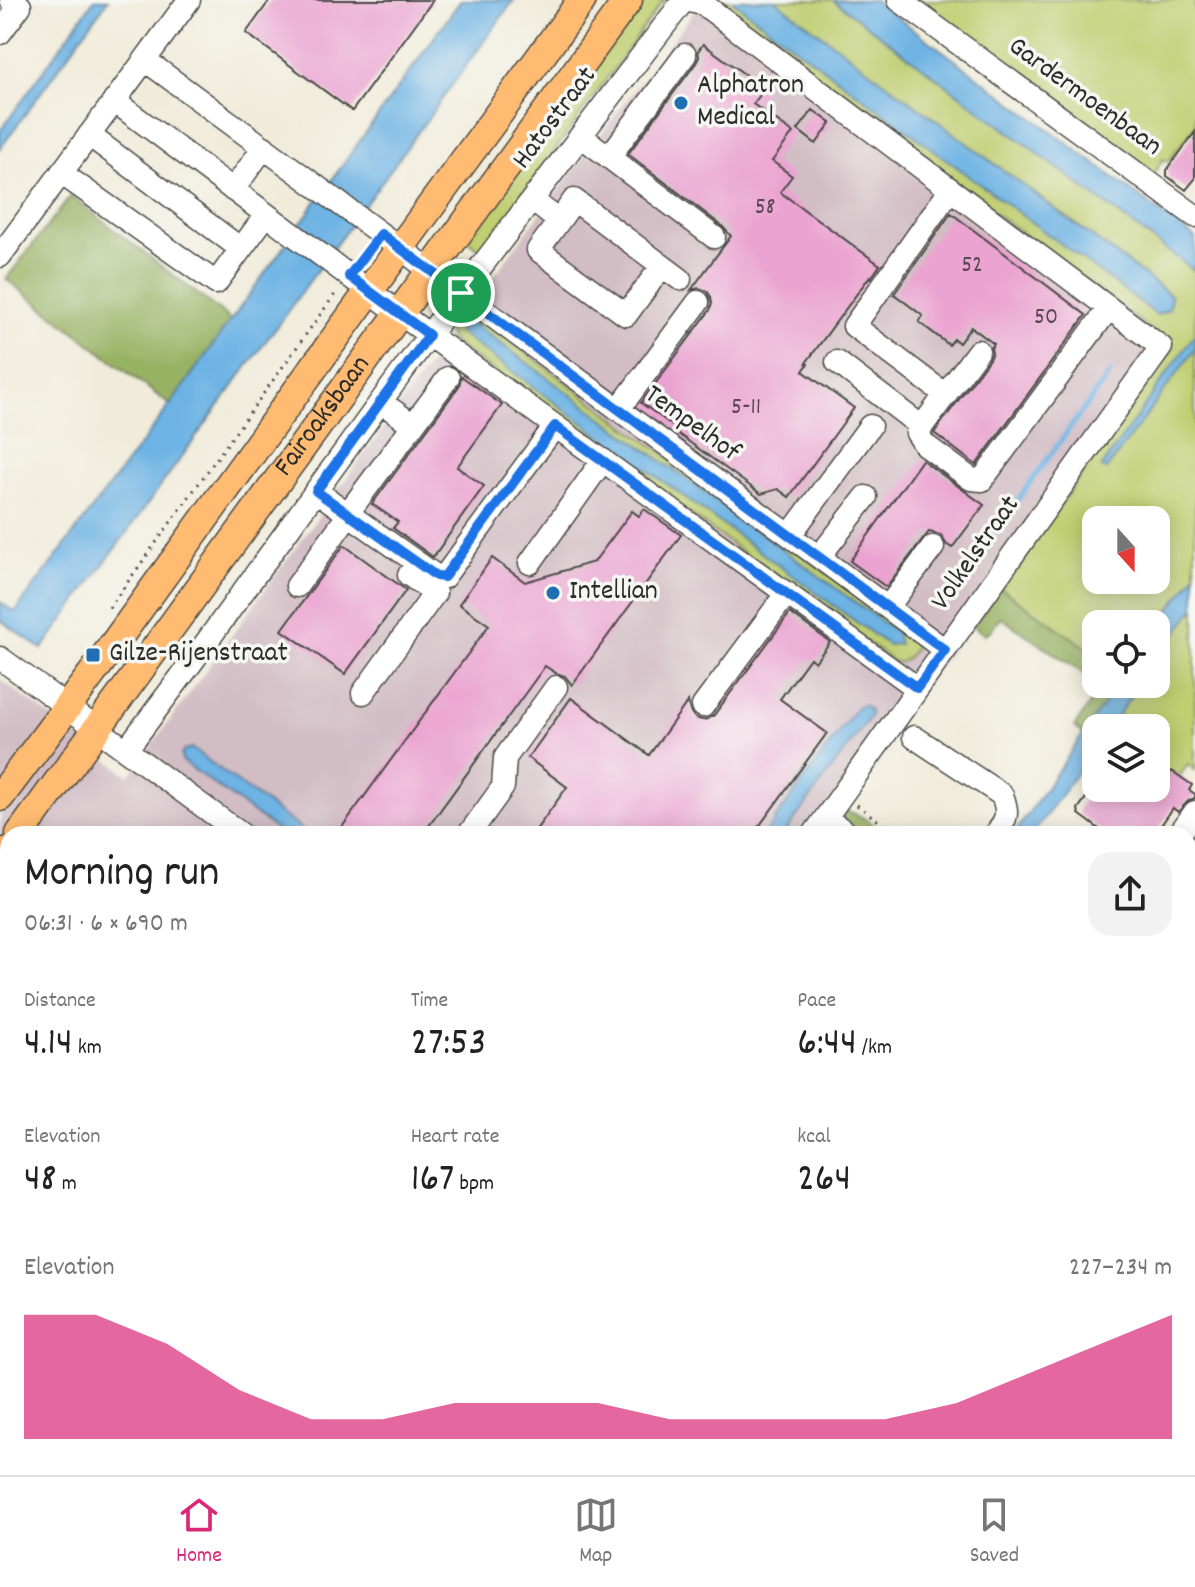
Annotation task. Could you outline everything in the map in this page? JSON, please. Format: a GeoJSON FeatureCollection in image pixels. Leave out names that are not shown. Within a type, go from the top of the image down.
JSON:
{"type":"FeatureCollection","features":[{"type":"Feature","properties":{"kind":"main road","name":"Fairoaksbaan"},"geometry":{"type":"LineString","coordinates":[[0,797],[100,663],[351,278],[400,248],[582,0]]}},
{"type":"Feature","properties":{"kind":"main road","name":"Fairoaksbaan"},"geometry":{"type":"LineString","coordinates":[[26,826],[628,0]]}},
{"type":"Feature","properties":{"kind":"street"},"geometry":{"type":"LineString","coordinates":[[0,256],[189,0]]}},
{"type":"Feature","properties":{"kind":"street","name":"Hatostraat"},"geometry":{"type":"LineString","coordinates":[[126,750],[429,335],[684,0],[703,4],[1161,347]]}},
{"type":"Feature","properties":{"kind":"street","name":"Gardermoenbaan"},"geometry":{"type":"LineString","coordinates":[[899,0],[1195,216]]}},
{"type":"Feature","properties":{"kind":"street"},"geometry":{"type":"LineString","coordinates":[[0,33],[15,3]]}},
{"type":"Feature","properties":{"kind":"street"},"geometry":{"type":"LineString","coordinates":[[609,157],[685,55]]}},
{"type":"Feature","properties":{"kind":"street","name":"Tempelhof"},"geometry":{"type":"LineString","coordinates":[[145,60],[945,650]]}},
{"type":"Feature","properties":{"kind":"street"},"geometry":{"type":"LineString","coordinates":[[114,101],[351,278],[917,688]]}},
{"type":"Feature","properties":{"kind":"street"},"geometry":{"type":"LineString","coordinates":[[89,135],[241,249]]}},
{"type":"Feature","properties":{"kind":"street"},"geometry":{"type":"LineString","coordinates":[[581,136],[714,237]]}},
{"type":"Feature","properties":{"kind":"street"},"geometry":{"type":"LineString","coordinates":[[233,190],[264,147]]}},
{"type":"Feature","properties":{"kind":"street"},"geometry":{"type":"LineString","coordinates":[[61,173],[216,283],[266,215]]}},
{"type":"Feature","properties":{"kind":"street"},"geometry":{"type":"LineString","coordinates":[[946,395],[854,326],[950,190]]}},
{"type":"Feature","properties":{"kind":"street"},"geometry":{"type":"LineString","coordinates":[[532,200],[559,221]]}},
{"type":"Feature","properties":{"kind":"street"},"geometry":{"type":"LineString","coordinates":[[574,200],[671,273],[626,315],[538,250],[559,221],[574,200]]}},
{"type":"Feature","properties":{"kind":"street"},"geometry":{"type":"LineString","coordinates":[[619,409],[698,302]]}},
{"type":"Feature","properties":{"kind":"street"},"geometry":{"type":"LineString","coordinates":[[978,351],[917,433],[925,445],[971,479],[982,480],[1109,308]]}},
{"type":"Feature","properties":{"kind":"street","name":"Volkelstraat"},"geometry":{"type":"LineString","coordinates":[[820,826],[1161,347]]}},
{"type":"Feature","properties":{"kind":"street"},"geometry":{"type":"LineString","coordinates":[[837,362],[922,427]]}},
{"type":"Feature","properties":{"kind":"street"},"geometry":{"type":"LineString","coordinates":[[297,586],[448,378]]}},
{"type":"Feature","properties":{"kind":"street"},"geometry":{"type":"LineString","coordinates":[[381,402],[413,425]]}},
{"type":"Feature","properties":{"kind":"street"},"geometry":{"type":"LineString","coordinates":[[312,496],[436,576],[444,577],[555,426]]}},
{"type":"Feature","properties":{"kind":"street"},"geometry":{"type":"LineString","coordinates":[[790,535],[870,426]]}},
{"type":"Feature","properties":{"kind":"street"},"geometry":{"type":"LineString","coordinates":[[530,563],[603,460]]}},
{"type":"Feature","properties":{"kind":"street"},"geometry":{"type":"LineString","coordinates":[[819,557],[866,497]]}},
{"type":"Feature","properties":{"kind":"street"},"geometry":{"type":"LineString","coordinates":[[345,519],[435,593],[363,693]]}},
{"type":"Feature","properties":{"kind":"street"},"geometry":{"type":"LineString","coordinates":[[888,607],[933,547]]}},
{"type":"Feature","properties":{"kind":"street"},"geometry":{"type":"LineString","coordinates":[[703,706],[787,593]]}},
{"type":"Feature","properties":{"kind":"street"},"geometry":{"type":"LineString","coordinates":[[0,658],[230,826]]}},
{"type":"Feature","properties":{"kind":"street"},"geometry":{"type":"LineString","coordinates":[[475,826],[503,787],[505,758],[556,687]]}},
{"type":"Feature","properties":{"kind":"street"},"geometry":{"type":"LineString","coordinates":[[914,737],[1002,795],[1007,808],[1002,826]]}},
{"type":"Feature","properties":{"kind":"path"},"geometry":{"type":"LineString","coordinates":[[103,617],[351,278]]}},
{"type":"Feature","properties":{"kind":"path"},"geometry":{"type":"LineString","coordinates":[[843,794],[885,826]]}},
{"type":"Feature","properties":{"kind":"shaded area"},"geometry":{"type":"Polygon","coordinates":[[[703,0],[731,0],[1184,335],[821,826],[0,826],[0,679],[129,776],[527,231],[703,0]]]}},
{"type":"Feature","properties":{"kind":"green space"},"geometry":{"type":"Polygon","coordinates":[[[637,0],[666,0],[482,251],[464,238],[637,0]]]}},
{"type":"Feature","properties":{"kind":"green space"},"geometry":{"type":"Polygon","coordinates":[[[710,0],[731,0],[1169,309],[1171,295],[775,0],[833,0],[1195,271],[1195,575],[1170,610],[1082,610],[1082,644],[1000,588],[1174,347],[710,0]]]}},
{"type":"Feature","properties":{"kind":"green space"},"geometry":{"type":"Polygon","coordinates":[[[914,0],[1195,0],[1195,126],[1168,162],[1163,159],[1154,174],[914,0]]]}},
{"type":"Feature","properties":{"kind":"green space"},"geometry":{"type":"Polygon","coordinates":[[[71,196],[231,320],[170,405],[6,279],[71,196]]]}},
{"type":"Feature","properties":{"kind":"green space"},"geometry":{"type":"Polygon","coordinates":[[[465,308],[917,640],[912,653],[901,662],[894,662],[450,340],[447,328],[458,311],[465,308]],[[467,319],[459,332],[888,645],[467,319]]]}},
{"type":"Feature","properties":{"kind":"green space"},"geometry":{"type":"Polygon","coordinates":[[[1000,588],[1082,644],[1082,673],[1000,617],[984,634],[973,626],[1000,588]]]}},
{"type":"Feature","properties":{"kind":"green space"},"geometry":{"type":"Polygon","coordinates":[[[1195,608],[1195,771],[1188,764],[1174,784],[1170,781],[1170,714],[1119,714],[1129,698],[1170,698],[1170,642],[1195,608]]]}},
{"type":"Feature","properties":{"kind":"green space"},"geometry":{"type":"Polygon","coordinates":[[[1094,698],[1108,698],[1097,714],[1083,714],[1094,698]]]}},
{"type":"Feature","properties":{"kind":"green space"},"geometry":{"type":"Polygon","coordinates":[[[1082,715],[1082,733],[1074,727],[1082,715]]]}},
{"type":"Feature","properties":{"kind":"green space"},"geometry":{"type":"Polygon","coordinates":[[[842,811],[848,812],[875,826],[849,826],[838,816],[842,811]]]}},
{"type":"Feature","properties":{"kind":"water"},"geometry":{"type":"Polygon","coordinates":[[[94,0],[108,0],[0,149],[0,131],[94,0]]]}},
{"type":"Feature","properties":{"kind":"water"},"geometry":{"type":"Polygon","coordinates":[[[461,0],[514,0],[42,649],[0,620],[0,602],[15,612],[170,405],[461,0]]]}},
{"type":"Feature","properties":{"kind":"water"},"geometry":{"type":"Polygon","coordinates":[[[731,0],[775,0],[1171,296],[1169,309],[1157,315],[731,0]]]}},
{"type":"Feature","properties":{"kind":"water"},"geometry":{"type":"Polygon","coordinates":[[[833,0],[874,0],[1195,238],[1195,271],[833,0]]]}},
{"type":"Feature","properties":{"kind":"water"},"geometry":{"type":"Polygon","coordinates":[[[467,319],[896,632],[899,644],[888,645],[458,332],[467,319]]]}},
{"type":"Feature","properties":{"kind":"water"},"geometry":{"type":"Polygon","coordinates":[[[1195,334],[1195,349],[1106,470],[1101,468],[1195,334]]]}},
{"type":"Feature","properties":{"kind":"water"},"geometry":{"type":"Polygon","coordinates":[[[1195,575],[1195,608],[1170,642],[1170,610],[1195,575]]]}},
{"type":"Feature","properties":{"kind":"water"},"geometry":{"type":"Polygon","coordinates":[[[1108,698],[1129,698],[1119,714],[1097,714],[1108,698]]]}},
{"type":"Feature","properties":{"kind":"water"},"geometry":{"type":"Polygon","coordinates":[[[864,705],[870,710],[870,717],[790,826],[771,826],[857,707],[864,705]]]}},
{"type":"Feature","properties":{"kind":"water"},"geometry":{"type":"Polygon","coordinates":[[[1082,736],[1082,766],[1039,826],[1020,826],[1082,736]]]}},
{"type":"Feature","properties":{"kind":"water"},"geometry":{"type":"Polygon","coordinates":[[[191,748],[297,826],[271,826],[182,761],[184,750],[191,748]]]}},
{"type":"Feature","properties":{"kind":"building"},"geometry":{"type":"Polygon","coordinates":[[[270,0],[433,0],[352,111],[246,33],[270,0]]]}},
{"type":"Feature","properties":{"kind":"building"},"geometry":{"type":"Polygon","coordinates":[[[703,44],[765,89],[753,104],[793,133],[772,161],[792,176],[780,192],[880,265],[806,363],[803,371],[854,408],[789,497],[778,489],[761,494],[641,403],[710,310],[712,303],[707,291],[699,288],[691,290],[731,236],[628,154],[696,63],[703,44]]]}},
{"type":"Feature","properties":{"kind":"building"},"geometry":{"type":"Polygon","coordinates":[[[813,110],[831,123],[816,144],[798,130],[813,110]]]}},
{"type":"Feature","properties":{"kind":"building"},"geometry":{"type":"Polygon","coordinates":[[[1195,132],[1195,179],[1186,190],[1167,176],[1167,170],[1195,132]]]}},
{"type":"Feature","properties":{"kind":"building"},"geometry":{"type":"Polygon","coordinates":[[[951,213],[1086,315],[976,465],[934,433],[989,359],[994,344],[971,327],[959,343],[954,339],[949,345],[919,322],[923,316],[894,294],[951,213]]]}},
{"type":"Feature","properties":{"kind":"building"},"geometry":{"type":"Polygon","coordinates":[[[461,376],[502,405],[457,467],[484,486],[433,557],[393,528],[398,522],[372,504],[459,386],[461,376]]]}},
{"type":"Feature","properties":{"kind":"building"},"geometry":{"type":"Polygon","coordinates":[[[922,460],[984,505],[952,548],[941,535],[929,532],[886,587],[850,561],[922,460]]]}},
{"type":"Feature","properties":{"kind":"building"},"geometry":{"type":"Polygon","coordinates":[[[644,509],[681,535],[572,685],[565,676],[545,666],[429,826],[343,826],[489,625],[459,604],[492,558],[525,582],[594,562],[632,511],[639,516],[644,509]]]}},
{"type":"Feature","properties":{"kind":"building"},"geometry":{"type":"Polygon","coordinates":[[[344,545],[406,590],[345,674],[282,630],[344,545]]]}},
{"type":"Feature","properties":{"kind":"building"},"geometry":{"type":"Polygon","coordinates":[[[790,613],[830,642],[815,662],[810,658],[780,699],[827,733],[759,826],[539,826],[567,787],[528,758],[571,698],[649,755],[688,701],[695,718],[702,720],[714,715],[790,613]]]}},
{"type":"Feature","properties":{"kind":"building"},"geometry":{"type":"Polygon","coordinates":[[[1172,771],[1192,785],[1189,790],[1195,794],[1195,798],[1178,812],[1173,808],[1161,826],[1095,826],[1079,814],[1078,809],[1083,802],[1170,802],[1172,771]]]}},
{"type":"Feature","properties":{"kind":"waterway"},"geometry":{"type":"LineString","coordinates":[[950,593],[1110,373]]}},
{"type":"Feature","properties":{"kind":"place","name":"Alphatron Medical"},"geometry":{"type":"Point","coordinates":[681,103]}},
{"type":"Feature","properties":{"kind":"place","name":"Intellian"},"geometry":{"type":"Point","coordinates":[553,593]}},
{"type":"Feature","properties":{"kind":"place","name":"Gilze-Rijenstraat"},"geometry":{"type":"Point","coordinates":[93,655]}},
{"type":"Feature","properties":{"kind":"route"},"geometry":{"type":"LineString","coordinates":[[381,234],[461,293],[945,650],[917,688],[555,426],[444,577],[436,576],[316,491],[429,335],[349,276],[381,234]]}}]}
